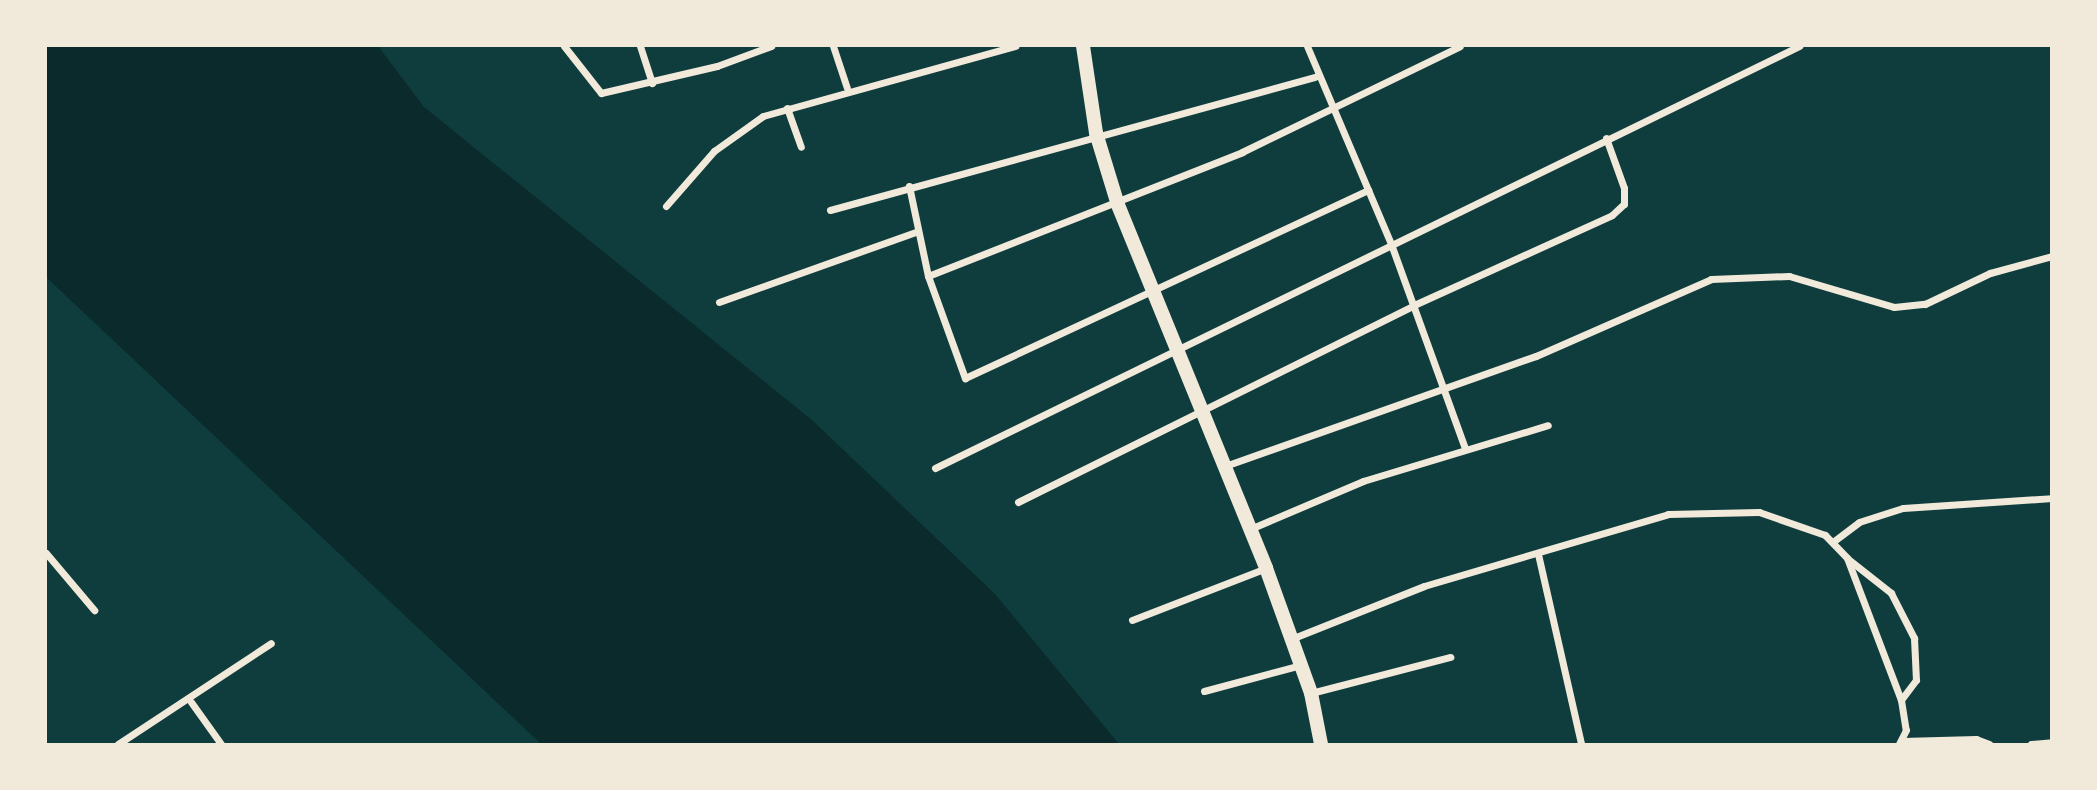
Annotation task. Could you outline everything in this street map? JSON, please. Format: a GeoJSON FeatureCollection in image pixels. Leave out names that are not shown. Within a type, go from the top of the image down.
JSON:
{"type":"FeatureCollection","features":[{"type":"Feature","properties":{"kind":"main road"},"geometry":{"type":"LineString","coordinates":[[1083,46],[1096,133],[1118,205],[1150,294],[1266,568],[1311,693],[1321,744]]}},
{"type":"Feature","properties":{"kind":"street"},"geometry":{"type":"LineString","coordinates":[[564,46],[601,93],[652,83],[771,46]]}},
{"type":"Feature","properties":{"kind":"street"},"geometry":{"type":"LineString","coordinates":[[640,46],[652,83]]}},
{"type":"Feature","properties":{"kind":"street"},"geometry":{"type":"LineString","coordinates":[[833,46],[847,88]]}},
{"type":"Feature","properties":{"kind":"street"},"geometry":{"type":"LineString","coordinates":[[666,206],[737,132],[787,108],[847,88],[1015,46]]}},
{"type":"Feature","properties":{"kind":"street"},"geometry":{"type":"LineString","coordinates":[[1307,46],[1315,77],[1391,244],[1445,386],[1465,448]]}},
{"type":"Feature","properties":{"kind":"street"},"geometry":{"type":"LineString","coordinates":[[928,275],[1118,205],[1332,111],[1460,46]]}},
{"type":"Feature","properties":{"kind":"street"},"geometry":{"type":"LineString","coordinates":[[935,468],[1799,46]]}},
{"type":"Feature","properties":{"kind":"street"},"geometry":{"type":"LineString","coordinates":[[830,209],[1096,133],[1315,77]]}},
{"type":"Feature","properties":{"kind":"street"},"geometry":{"type":"LineString","coordinates":[[787,108],[802,147]]}},
{"type":"Feature","properties":{"kind":"street"},"geometry":{"type":"LineString","coordinates":[[1018,502],[1414,305],[1618,209],[1624,188],[1606,138]]}},
{"type":"Feature","properties":{"kind":"street"},"geometry":{"type":"LineString","coordinates":[[909,186],[928,275],[965,378],[1367,191]]}},
{"type":"Feature","properties":{"kind":"street"},"geometry":{"type":"LineString","coordinates":[[719,302],[918,231]]}},
{"type":"Feature","properties":{"kind":"street"},"geometry":{"type":"LineString","coordinates":[[1225,466],[1536,356],[1732,274],[1789,276],[1894,307],[1925,304],[1990,273],[2052,256]]}},
{"type":"Feature","properties":{"kind":"street"},"geometry":{"type":"LineString","coordinates":[[1250,529],[1363,481],[1548,425]]}},
{"type":"Feature","properties":{"kind":"street"},"geometry":{"type":"LineString","coordinates":[[1834,541],[1859,522],[1903,508],[2052,498]]}},
{"type":"Feature","properties":{"kind":"street"},"geometry":{"type":"LineString","coordinates":[[1290,639],[1424,586],[1702,508],[1759,512],[1834,541],[1847,558],[1891,593],[1914,638],[1916,680],[1901,700]]}},
{"type":"Feature","properties":{"kind":"street"},"geometry":{"type":"LineString","coordinates":[[46,553],[94,610]]}},
{"type":"Feature","properties":{"kind":"street"},"geometry":{"type":"LineString","coordinates":[[1538,554],[1581,744]]}},
{"type":"Feature","properties":{"kind":"street"},"geometry":{"type":"LineString","coordinates":[[1847,558],[1901,700],[1900,743],[1976,738],[1989,744]]}},
{"type":"Feature","properties":{"kind":"street"},"geometry":{"type":"LineString","coordinates":[[1132,620],[1266,568]]}},
{"type":"Feature","properties":{"kind":"street"},"geometry":{"type":"LineString","coordinates":[[118,744],[191,702],[271,643]]}},
{"type":"Feature","properties":{"kind":"street"},"geometry":{"type":"LineString","coordinates":[[1311,693],[1450,657]]}},
{"type":"Feature","properties":{"kind":"street"},"geometry":{"type":"LineString","coordinates":[[1204,691],[1302,665]]}},
{"type":"Feature","properties":{"kind":"street"},"geometry":{"type":"LineString","coordinates":[[191,702],[221,744]]}},
{"type":"Feature","properties":{"kind":"street"},"geometry":{"type":"LineString","coordinates":[[2031,744],[2052,742]]}},
{"type":"Feature","properties":{"kind":"water"},"geometry":{"type":"Polygon","coordinates":[[[46,46],[378,46],[424,107],[812,420],[995,594],[1119,744],[541,744],[46,277],[46,46]]]}}]}
